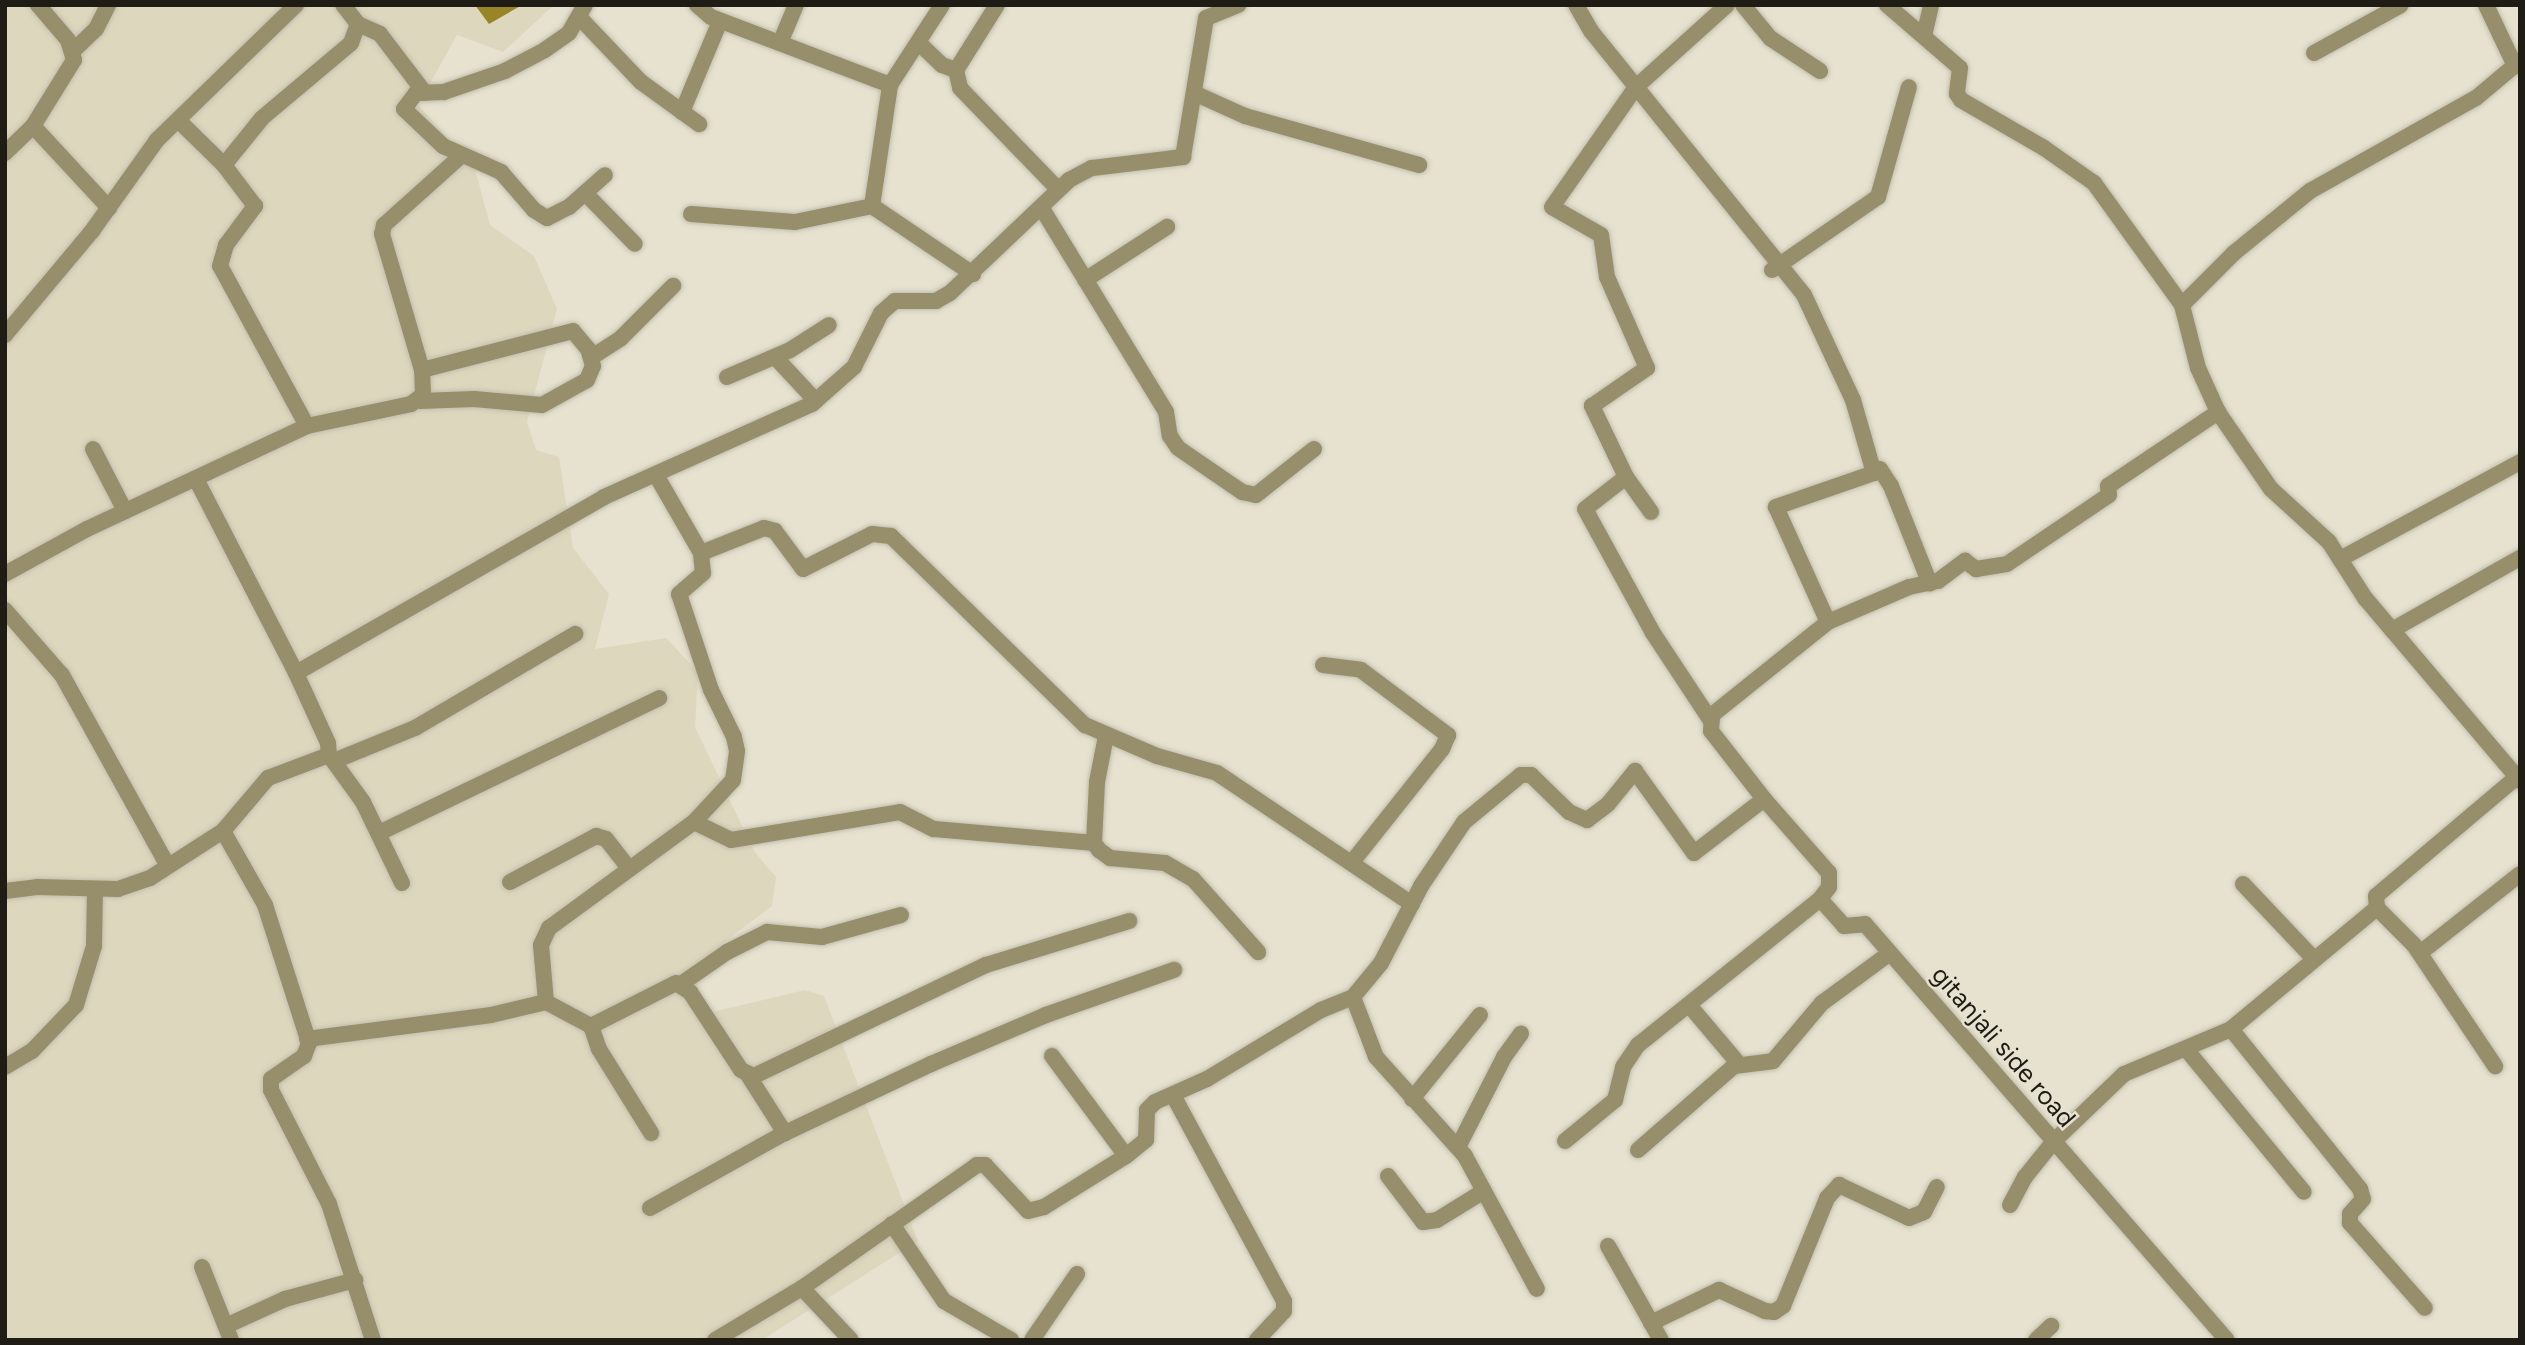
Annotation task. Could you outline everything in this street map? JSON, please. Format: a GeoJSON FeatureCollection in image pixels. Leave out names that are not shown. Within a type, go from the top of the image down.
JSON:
{"type":"FeatureCollection","features":[{"type":"Feature","properties":{"kind":"street"},"geometry":{"type":"LineString","coordinates":[[5,153],[33,126],[74,60],[74,50],[38,5]]}},
{"type":"Feature","properties":{"kind":"street"},"geometry":{"type":"LineString","coordinates":[[74,50],[96,29],[108,5]]}},
{"type":"Feature","properties":{"kind":"street"},"geometry":{"type":"LineString","coordinates":[[5,335],[109,208],[121,185],[178,120],[296,5]]}},
{"type":"Feature","properties":{"kind":"street"},"geometry":{"type":"LineString","coordinates":[[344,5],[358,24],[380,34],[425,93]]}},
{"type":"Feature","properties":{"kind":"street"},"geometry":{"type":"LineString","coordinates":[[697,5],[720,20],[890,85]]}},
{"type":"Feature","properties":{"kind":"street"},"geometry":{"type":"LineString","coordinates":[[780,43],[796,5]]}},
{"type":"Feature","properties":{"kind":"street"},"geometry":{"type":"LineString","coordinates":[[872,206],[890,85],[920,44],[942,5]]}},
{"type":"Feature","properties":{"kind":"street"},"geometry":{"type":"LineString","coordinates":[[997,5],[956,70],[960,88],[1058,189]]}},
{"type":"Feature","properties":{"kind":"street"},"geometry":{"type":"LineString","coordinates":[[296,673],[604,497],[816,401],[854,367],[871,328],[895,301],[936,301],[973,274],[1058,189],[1092,167],[1182,157],[1206,18],[1237,5]]}},
{"type":"Feature","properties":{"kind":"street"},"geometry":{"type":"LineString","coordinates":[[1576,5],[1776,268],[1804,295],[1853,400],[1874,473]]}},
{"type":"Feature","properties":{"kind":"street"},"geometry":{"type":"LineString","coordinates":[[1651,513],[1635,484],[1626,477],[1592,406],[1647,368],[1607,276],[1601,235],[1552,207],[1636,87],[1727,5]]}},
{"type":"Feature","properties":{"kind":"street"},"geometry":{"type":"LineString","coordinates":[[1743,5],[1770,38],[1819,71]]}},
{"type":"Feature","properties":{"kind":"street"},"geometry":{"type":"LineString","coordinates":[[1886,5],[1960,68],[1956,94],[1961,100],[2044,148],[2094,183],[2182,305],[2198,368],[2218,412],[2271,489],[2329,542],[2392,630],[2518,779],[2376,895],[2377,908],[2420,953],[2495,1066]]}},
{"type":"Feature","properties":{"kind":"street"},"geometry":{"type":"LineString","coordinates":[[1924,36],[1931,5]]}},
{"type":"Feature","properties":{"kind":"street"},"geometry":{"type":"LineString","coordinates":[[2314,53],[2401,5]]}},
{"type":"Feature","properties":{"kind":"street"},"geometry":{"type":"LineString","coordinates":[[2182,305],[2234,253],[2310,191],[2476,98],[2517,63],[2486,5]]}},
{"type":"Feature","properties":{"kind":"street"},"geometry":{"type":"LineString","coordinates":[[604,175],[585,193],[547,218],[534,210],[501,172],[461,156],[405,113],[412,95],[444,92],[505,71],[545,50],[569,33],[582,11],[616,59],[699,124]]}},
{"type":"Feature","properties":{"kind":"street"},"geometry":{"type":"LineString","coordinates":[[682,112],[720,20]]}},
{"type":"Feature","properties":{"kind":"street"},"geometry":{"type":"LineString","coordinates":[[224,165],[262,118],[332,63],[351,43],[358,24]]}},
{"type":"Feature","properties":{"kind":"street"},"geometry":{"type":"LineString","coordinates":[[920,44],[942,65],[956,70]]}},
{"type":"Feature","properties":{"kind":"street"},"geometry":{"type":"LineString","coordinates":[[1776,268],[1878,197],[1909,87]]}},
{"type":"Feature","properties":{"kind":"street"},"geometry":{"type":"LineString","coordinates":[[1194,93],[1245,116],[1419,165]]}},
{"type":"Feature","properties":{"kind":"street"},"geometry":{"type":"LineString","coordinates":[[178,120],[224,165],[256,206],[226,245],[220,266],[307,426]]}},
{"type":"Feature","properties":{"kind":"street"},"geometry":{"type":"LineString","coordinates":[[33,126],[109,208]]}},
{"type":"Feature","properties":{"kind":"street"},"geometry":{"type":"LineString","coordinates":[[420,401],[422,370],[382,234],[384,225],[461,156]]}},
{"type":"Feature","properties":{"kind":"street"},"geometry":{"type":"LineString","coordinates":[[585,193],[635,244]]}},
{"type":"Feature","properties":{"kind":"street"},"geometry":{"type":"LineString","coordinates":[[691,214],[795,222],[872,206],[973,274]]}},
{"type":"Feature","properties":{"kind":"street"},"geometry":{"type":"LineString","coordinates":[[1041,207],[1166,412],[1170,436],[1178,448],[1242,492],[1256,495],[1314,449]]}},
{"type":"Feature","properties":{"kind":"street"},"geometry":{"type":"LineString","coordinates":[[1086,280],[1167,227]]}},
{"type":"Feature","properties":{"kind":"street"},"geometry":{"type":"LineString","coordinates":[[592,357],[621,338],[673,286]]}},
{"type":"Feature","properties":{"kind":"street"},"geometry":{"type":"LineString","coordinates":[[727,377],[775,357],[829,325]]}},
{"type":"Feature","properties":{"kind":"street"},"geometry":{"type":"LineString","coordinates":[[5,574],[125,511],[307,426],[420,401],[474,399],[542,405],[556,401],[587,380],[592,374],[592,357],[577,334],[568,331],[422,370]]}},
{"type":"Feature","properties":{"kind":"street"},"geometry":{"type":"LineString","coordinates":[[775,357],[816,401]]}},
{"type":"Feature","properties":{"kind":"street"},"geometry":{"type":"LineString","coordinates":[[1565,1141],[1605,1113],[1615,1100],[1630,1055],[1820,899],[1829,887],[1829,873],[1764,799],[1711,732],[1712,715],[1828,622],[1909,587],[1930,584],[1965,561],[1976,569],[2007,564],[2109,495],[2108,486],[2218,412]]}},
{"type":"Feature","properties":{"kind":"street"},"geometry":{"type":"LineString","coordinates":[[93,449],[125,511]]}},
{"type":"Feature","properties":{"kind":"street"},"geometry":{"type":"LineString","coordinates":[[2340,559],[2520,463]]}},
{"type":"Feature","properties":{"kind":"street"},"geometry":{"type":"LineString","coordinates":[[1828,622],[1776,507],[1880,470],[1891,486],[1930,584]]}},
{"type":"Feature","properties":{"kind":"street"},"geometry":{"type":"LineString","coordinates":[[547,1002],[543,937],[628,867],[694,822],[727,789],[737,765],[734,737],[681,602],[681,589],[703,573],[701,553],[656,475]]}},
{"type":"Feature","properties":{"kind":"street"},"geometry":{"type":"LineString","coordinates":[[1626,477],[1584,509],[1653,633],[1712,721]]}},
{"type":"Feature","properties":{"kind":"street"},"geometry":{"type":"LineString","coordinates":[[196,478],[296,673],[328,743],[331,758],[379,833],[402,883]]}},
{"type":"Feature","properties":{"kind":"street"},"geometry":{"type":"LineString","coordinates":[[701,553],[764,528],[775,531],[803,569],[872,534],[891,537],[1085,725],[1106,736],[1217,774],[1412,904]]}},
{"type":"Feature","properties":{"kind":"street"},"geometry":{"type":"LineString","coordinates":[[2392,630],[2520,558]]}},
{"type":"Feature","properties":{"kind":"street"},"geometry":{"type":"LineString","coordinates":[[5,610],[62,675],[168,866]]}},
{"type":"Feature","properties":{"kind":"street"},"geometry":{"type":"LineString","coordinates":[[5,891],[37,887],[95,891],[118,889],[168,866],[223,831],[268,778],[415,728],[575,634]]}},
{"type":"Feature","properties":{"kind":"street"},"geometry":{"type":"LineString","coordinates":[[1323,665],[1362,670],[1448,735],[1352,862]]}},
{"type":"Feature","properties":{"kind":"street"},"geometry":{"type":"LineString","coordinates":[[379,833],[659,698]]}},
{"type":"Feature","properties":{"kind":"street"},"geometry":{"type":"LineString","coordinates":[[1094,842],[1106,736]]}},
{"type":"Feature","properties":{"kind":"street"},"geometry":{"type":"LineString","coordinates":[[715,1340],[802,1288],[977,1166],[985,1165],[1028,1211],[1044,1207],[1126,1156],[1146,1140],[1147,1110],[1321,1010],[1353,997],[1381,963],[1412,904],[1464,822],[1521,775],[1531,775],[1569,813],[1587,820],[1608,804],[1635,771],[1694,853],[1764,799]]}},
{"type":"Feature","properties":{"kind":"street"},"geometry":{"type":"LineString","coordinates":[[694,822],[731,840],[900,812],[934,829],[1094,842],[1110,858],[1165,863],[1193,879],[1258,952]]}},
{"type":"Feature","properties":{"kind":"street"},"geometry":{"type":"LineString","coordinates":[[223,831],[265,905],[284,953],[309,1049],[271,1079],[271,1090],[329,1204],[373,1340]]}},
{"type":"Feature","properties":{"kind":"street"},"geometry":{"type":"LineString","coordinates":[[510,882],[596,836],[606,839],[628,867]]}},
{"type":"Feature","properties":{"kind":"street"},"geometry":{"type":"LineString","coordinates":[[2420,953],[2520,874]]}},
{"type":"Feature","properties":{"kind":"street"},"geometry":{"type":"LineString","coordinates":[[2243,884],[2314,958]]}},
{"type":"Feature","properties":{"kind":"street"},"geometry":{"type":"LineString","coordinates":[[5,1067],[32,1051],[66,1021],[76,1005],[94,946],[95,891]]}},
{"type":"Feature","properties":{"kind":"street","name":"gitanjali side road"},"geometry":{"type":"LineString","coordinates":[[1820,899],[1844,926],[1864,923],[2227,1340]]}},
{"type":"Feature","properties":{"kind":"street"},"geometry":{"type":"LineString","coordinates":[[2010,1205],[2025,1177],[2053,1142],[2124,1074],[2231,1029],[2377,908]]}},
{"type":"Feature","properties":{"kind":"street"},"geometry":{"type":"LineString","coordinates":[[591,1026],[623,1013],[668,984],[681,984],[727,952],[767,932],[822,937],[901,915]]}},
{"type":"Feature","properties":{"kind":"street"},"geometry":{"type":"LineString","coordinates":[[748,1075],[762,1074],[852,1027],[986,965],[1129,921]]}},
{"type":"Feature","properties":{"kind":"street"},"geometry":{"type":"LineString","coordinates":[[1689,1005],[1738,1063],[1762,1066],[1773,1061],[1822,1003],[1890,953]]}},
{"type":"Feature","properties":{"kind":"street"},"geometry":{"type":"LineString","coordinates":[[650,1208],[785,1133],[1046,1014],[1174,970]]}},
{"type":"Feature","properties":{"kind":"street"},"geometry":{"type":"LineString","coordinates":[[681,984],[748,1075],[785,1133]]}},
{"type":"Feature","properties":{"kind":"street"},"geometry":{"type":"LineString","coordinates":[[1353,997],[1376,1057],[1458,1147],[1537,1289]]}},
{"type":"Feature","properties":{"kind":"street"},"geometry":{"type":"LineString","coordinates":[[307,1039],[491,1015],[547,1002],[591,1026],[598,1049],[651,1133]]}},
{"type":"Feature","properties":{"kind":"street"},"geometry":{"type":"LineString","coordinates":[[1412,1099],[1480,1015]]}},
{"type":"Feature","properties":{"kind":"street"},"geometry":{"type":"LineString","coordinates":[[2231,1029],[2360,1189],[2363,1199],[2350,1214],[2350,1223],[2425,1308]]}},
{"type":"Feature","properties":{"kind":"street"},"geometry":{"type":"LineString","coordinates":[[1458,1147],[1504,1057],[1521,1034]]}},
{"type":"Feature","properties":{"kind":"street"},"geometry":{"type":"LineString","coordinates":[[2186,1049],[2192,1063],[2304,1192]]}},
{"type":"Feature","properties":{"kind":"street"},"geometry":{"type":"LineString","coordinates":[[1052,1056],[1126,1156]]}},
{"type":"Feature","properties":{"kind":"street"},"geometry":{"type":"LineString","coordinates":[[1638,1150],[1713,1081],[1738,1063]]}},
{"type":"Feature","properties":{"kind":"street"},"geometry":{"type":"LineString","coordinates":[[1173,1095],[1284,1301],[1277,1322],[1257,1340]]}},
{"type":"Feature","properties":{"kind":"street"},"geometry":{"type":"LineString","coordinates":[[1388,1176],[1423,1222],[1437,1220],[1484,1191]]}},
{"type":"Feature","properties":{"kind":"street"},"geometry":{"type":"LineString","coordinates":[[1651,1323],[1719,1290],[1765,1311],[1774,1312],[1783,1306],[1827,1198],[1839,1185],[1909,1218],[1924,1212],[1937,1187]]}},
{"type":"Feature","properties":{"kind":"street"},"geometry":{"type":"LineString","coordinates":[[892,1224],[944,1301],[1011,1340]]}},
{"type":"Feature","properties":{"kind":"street"},"geometry":{"type":"LineString","coordinates":[[1608,1245],[1661,1340]]}},
{"type":"Feature","properties":{"kind":"street"},"geometry":{"type":"LineString","coordinates":[[202,1267],[229,1333],[285,1299],[355,1280]]}},
{"type":"Feature","properties":{"kind":"street"},"geometry":{"type":"LineString","coordinates":[[1032,1340],[1077,1274]]}},
{"type":"Feature","properties":{"kind":"street"},"geometry":{"type":"LineString","coordinates":[[802,1288],[851,1340]]}},
{"type":"Feature","properties":{"kind":"street"},"geometry":{"type":"LineString","coordinates":[[2036,1340],[2051,1326]]}},
{"type":"Feature","properties":{"kind":"shaded area"},"geometry":{"type":"Polygon","coordinates":[[[5,5],[554,5],[503,52],[457,35],[418,105],[475,169],[490,225],[534,256],[557,309],[527,422],[536,450],[559,457],[573,548],[609,594],[595,649],[666,638],[698,672],[695,727],[754,851],[776,877],[772,906],[698,962],[696,993],[713,1012],[805,990],[824,996],[918,1241],[762,1340],[5,1340],[5,5]]]}},
{"type":"Feature","properties":{"kind":"shaded area"},"geometry":{"type":"Polygon","coordinates":[[[475,5],[522,5],[489,24],[475,5]]]}}]}
